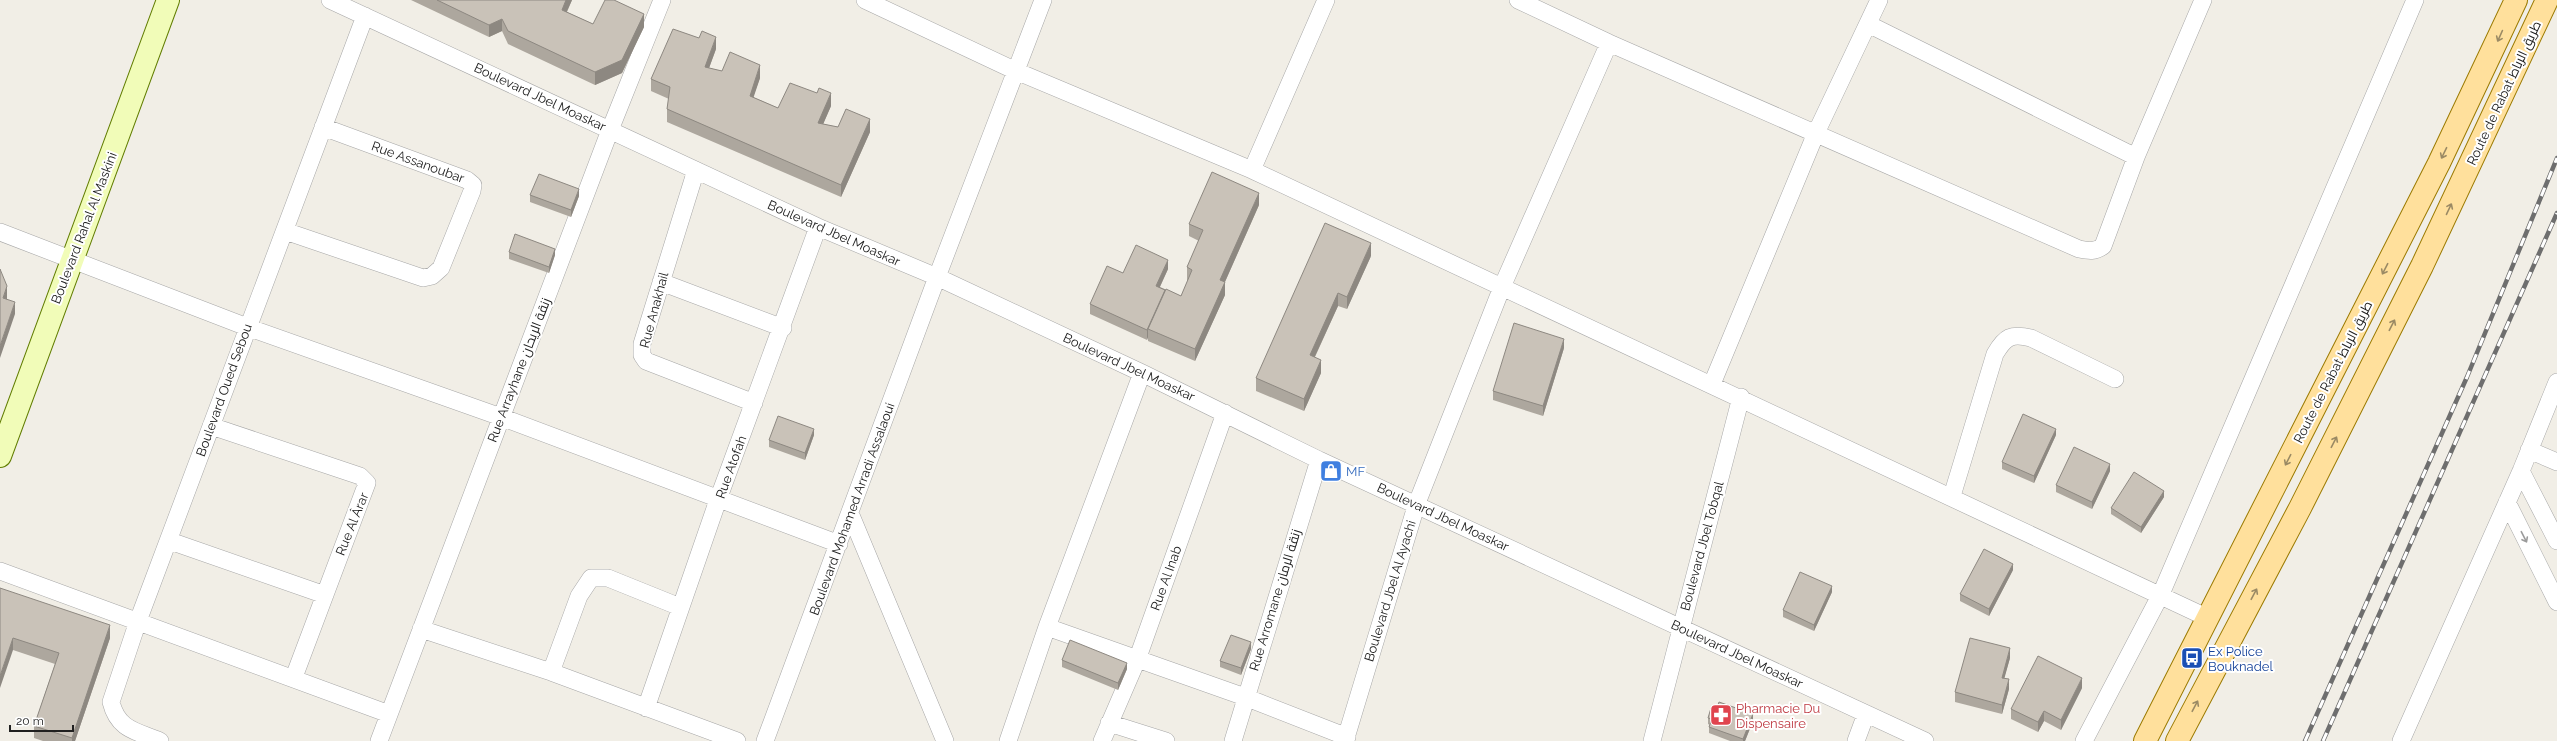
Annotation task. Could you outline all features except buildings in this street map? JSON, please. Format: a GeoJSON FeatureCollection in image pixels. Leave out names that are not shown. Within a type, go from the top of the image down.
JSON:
{"type":"FeatureCollection","features":[{"type":"Feature","properties":{"kind":"main road","name":"Route de Rabat طريق الرباط"},"geometry":{"type":"LineString","coordinates":[[2145,741],[2439,163],[2487,65],[2516,0]]}},
{"type":"Feature","properties":{"kind":"main road","name":"Route de Rabat طريق الرباط"},"geometry":{"type":"LineString","coordinates":[[2177,741],[2300,508],[2414,280],[2547,0]]}},
{"type":"Feature","properties":{"kind":"street","name":"Boulevard Rahal Al Maskini"},"geometry":{"type":"LineString","coordinates":[[0,456],[168,0]]}},
{"type":"Feature","properties":{"kind":"street","name":"Rue Arrayhane زنقة الريحان"},"geometry":{"type":"LineString","coordinates":[[380,741],[501,416],[610,130],[662,0]]}},
{"type":"Feature","properties":{"kind":"street"},"geometry":{"type":"LineString","coordinates":[[865,0],[1016,71],[1252,170],[1741,397],[2161,594],[2208,618]]}},
{"type":"Feature","properties":{"kind":"street","name":"Boulevard Mohamed Arradi Assalaoui"},"geometry":{"type":"LineString","coordinates":[[765,741],[937,277],[1044,0]]}},
{"type":"Feature","properties":{"kind":"street"},"geometry":{"type":"LineString","coordinates":[[1252,170],[1326,0]]}},
{"type":"Feature","properties":{"kind":"street"},"geometry":{"type":"LineString","coordinates":[[1518,0],[1609,43],[2079,249],[2088,251],[2097,250],[2103,246],[2136,157],[2203,0]]}},
{"type":"Feature","properties":{"kind":"street"},"geometry":{"type":"LineString","coordinates":[[2084,741],[2161,594],[2415,0]]}},
{"type":"Feature","properties":{"kind":"street","name":"Boulevard Jbel Moaskar"},"geometry":{"type":"LineString","coordinates":[[336,1],[365,16],[818,227],[937,277],[1142,373],[1319,460],[1417,503],[1680,628],[1925,741]]}},
{"type":"Feature","properties":{"kind":"street"},"geometry":{"type":"LineString","coordinates":[[1712,384],[1816,133],[1868,24],[1877,1]]}},
{"type":"Feature","properties":{"kind":"street","name":"Boulevard Oued Sebou"},"geometry":{"type":"LineString","coordinates":[[160,741],[122,725],[114,714],[111,702],[138,621],[170,541],[247,327],[285,231],[365,16]]}},
{"type":"Feature","properties":{"kind":"street"},"geometry":{"type":"LineString","coordinates":[[1868,24],[2136,157]]}},
{"type":"Feature","properties":{"kind":"street","name":"Boulevard Jbel Al Ayachi"},"geometry":{"type":"LineString","coordinates":[[1346,739],[1417,503],[1502,287],[1609,43]]}},
{"type":"Feature","properties":{"kind":"street","name":"Rue Assanoubar"},"geometry":{"type":"LineString","coordinates":[[285,231],[422,278],[432,276],[441,268],[472,191],[473,185],[467,180],[323,127]]}},
{"type":"Feature","properties":{"kind":"street","name":"Rue Anakhail"},"geometry":{"type":"LineString","coordinates":[[696,170],[642,344],[644,358],[754,403]]}},
{"type":"Feature","properties":{"kind":"street","name":"Rue Atofah"},"geometry":{"type":"LineString","coordinates":[[646,708],[719,497],[783,328],[818,227]]}},
{"type":"Feature","properties":{"kind":"street"},"geometry":{"type":"LineString","coordinates":[[0,232],[72,258],[247,327],[501,416],[719,497],[839,544]]}},
{"type":"Feature","properties":{"kind":"street"},"geometry":{"type":"LineString","coordinates":[[661,282],[783,328]]}},
{"type":"Feature","properties":{"kind":"street"},"geometry":{"type":"LineString","coordinates":[[1952,496],[1995,354],[2003,341],[2017,335],[2031,338],[2115,379]]}},
{"type":"Feature","properties":{"kind":"street"},"geometry":{"type":"LineString","coordinates":[[1008,741],[1047,627],[1142,373]]}},
{"type":"Feature","properties":{"kind":"street"},"geometry":{"type":"LineString","coordinates":[[2401,741],[2521,470],[2557,382]]}},
{"type":"Feature","properties":{"kind":"street","name":"Boulevard Jbel Tobqal"},"geometry":{"type":"LineString","coordinates":[[1652,741],[1741,397]]}},
{"type":"Feature","properties":{"kind":"street","name":"Rue Al Inab"},"geometry":{"type":"LineString","coordinates":[[1102,741],[1136,660],[1225,413]]}},
{"type":"Feature","properties":{"kind":"street","name":"Rue Al Ârar"},"geometry":{"type":"LineString","coordinates":[[211,426],[366,480],[367,487],[294,677]]}},
{"type":"Feature","properties":{"kind":"street"},"geometry":{"type":"LineString","coordinates":[[2529,450],[2557,462]]}},
{"type":"Feature","properties":{"kind":"street","name":"Rue Arromane زنقة الرمان"},"geometry":{"type":"LineString","coordinates":[[1233,741],[1319,460]]}},
{"type":"Feature","properties":{"kind":"street"},"geometry":{"type":"LineString","coordinates":[[2521,470],[2557,541]]}},
{"type":"Feature","properties":{"kind":"street"},"geometry":{"type":"LineString","coordinates":[[2507,502],[2557,602]]}},
{"type":"Feature","properties":{"kind":"street"},"geometry":{"type":"LineString","coordinates":[[850,513],[945,741]]}},
{"type":"Feature","properties":{"kind":"street"},"geometry":{"type":"LineString","coordinates":[[170,541],[325,595]]}},
{"type":"Feature","properties":{"kind":"street"},"geometry":{"type":"LineString","coordinates":[[0,571],[294,677],[389,714]]}},
{"type":"Feature","properties":{"kind":"street"},"geometry":{"type":"LineString","coordinates":[[551,672],[579,596],[591,578],[608,578],[680,607]]}},
{"type":"Feature","properties":{"kind":"street"},"geometry":{"type":"LineString","coordinates":[[1047,627],[1136,660],[1246,697],[1346,739]]}},
{"type":"Feature","properties":{"kind":"street"},"geometry":{"type":"LineString","coordinates":[[421,629],[551,672],[737,741]]}},
{"type":"Feature","properties":{"kind":"street"},"geometry":{"type":"LineString","coordinates":[[1856,741],[1866,714]]}},
{"type":"Feature","properties":{"kind":"street"},"geometry":{"type":"LineString","coordinates":[[1109,723],[1166,741]]}},
{"type":"Feature","properties":{"kind":"railway"},"geometry":{"type":"LineString","coordinates":[[2305,741],[2467,377],[2557,158]]}},
{"type":"Feature","properties":{"kind":"railway"},"geometry":{"type":"LineString","coordinates":[[2323,741],[2557,213]]}},
{"type":"Feature","properties":{"kind":"place","name":"MF"},"geometry":{"type":"Point","coordinates":[1331,471]}},
{"type":"Feature","properties":{"kind":"place","name":"Ex Police Bouknadel"},"geometry":{"type":"Point","coordinates":[2192,658]}},
{"type":"Feature","properties":{"kind":"place","name":"Pharmacie Du Dispensaire"},"geometry":{"type":"Point","coordinates":[1721,715]}}]}
